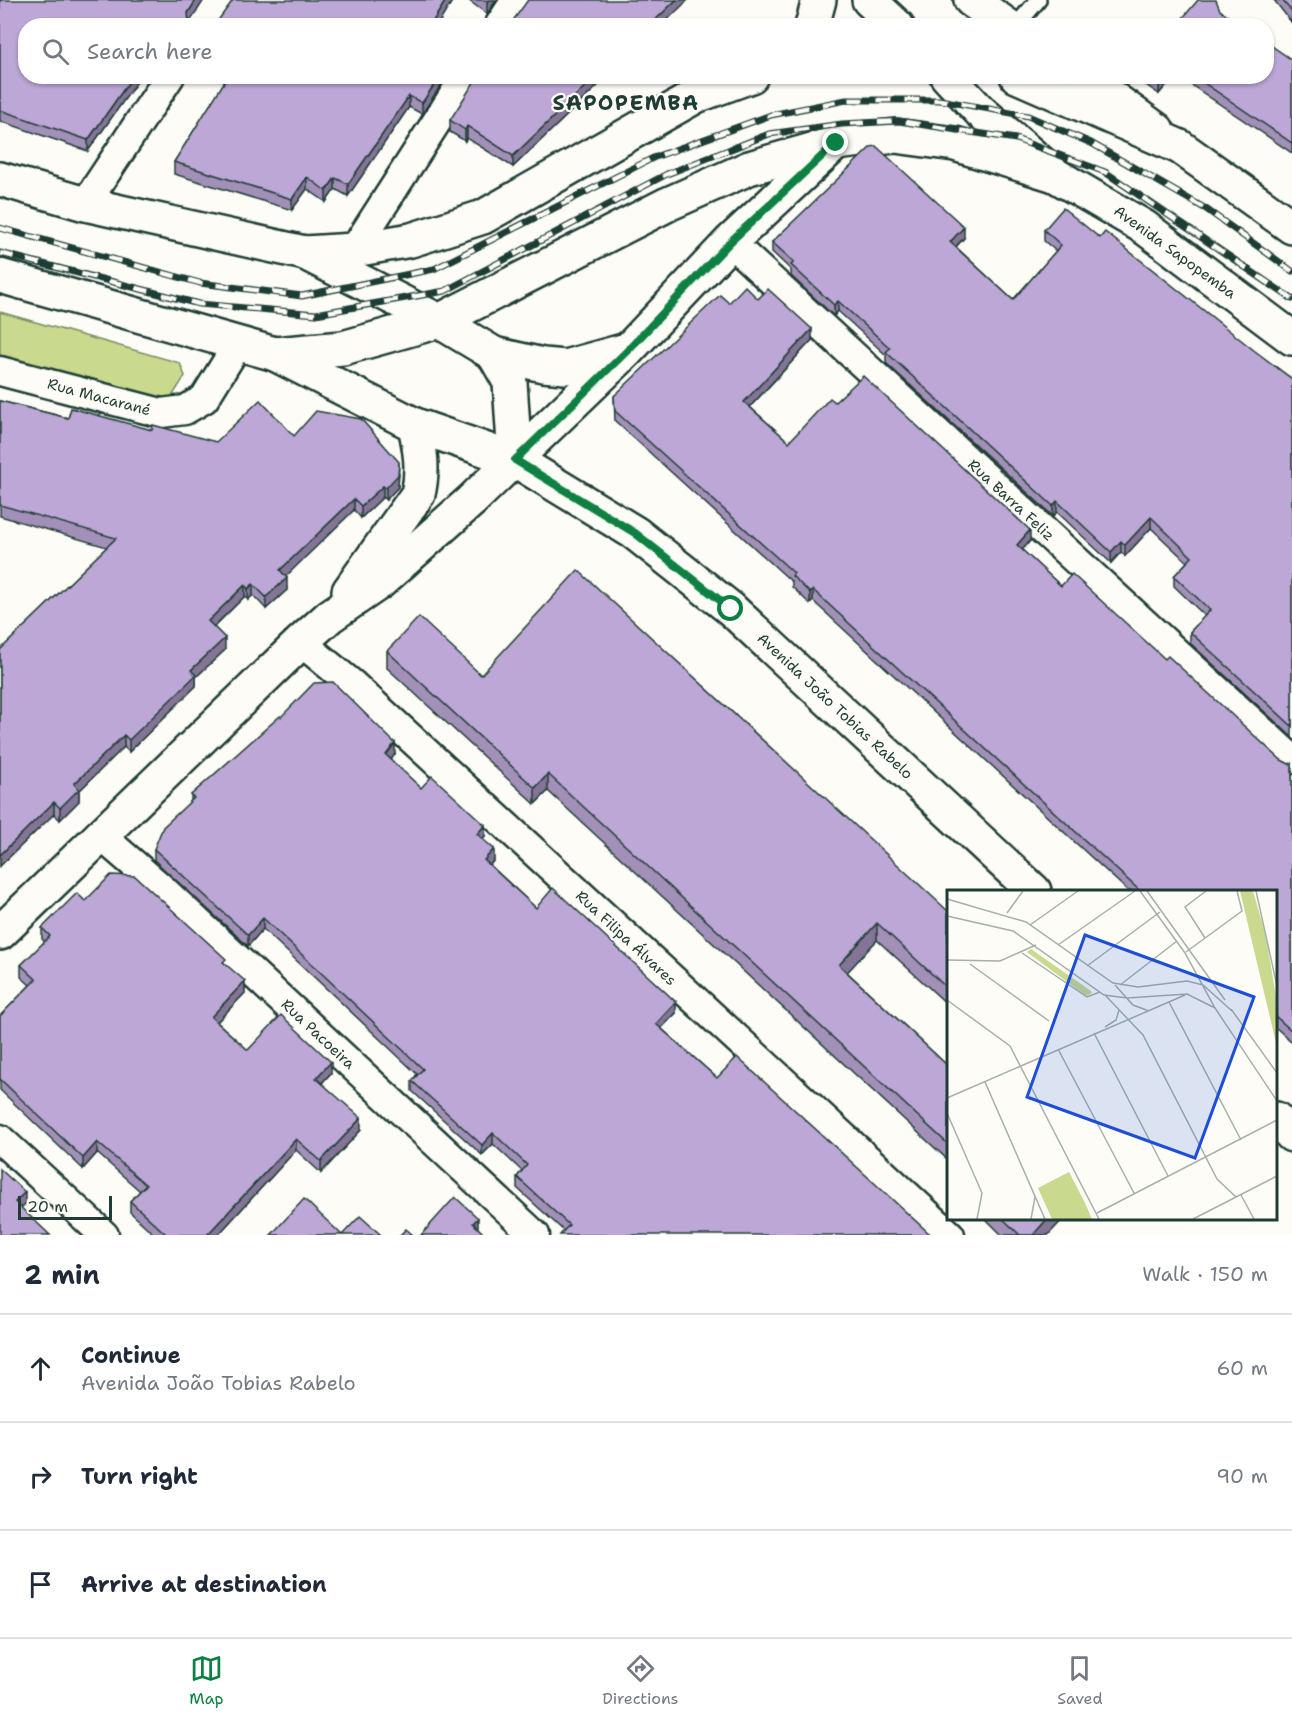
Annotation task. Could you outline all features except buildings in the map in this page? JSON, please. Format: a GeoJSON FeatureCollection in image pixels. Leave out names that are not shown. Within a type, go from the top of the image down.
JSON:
{"type":"FeatureCollection","features":[{"type":"Feature","properties":{"kind":"main road"},"geometry":{"type":"LineString","coordinates":[[814,18],[819,0]]}},
{"type":"Feature","properties":{"kind":"main road"},"geometry":{"type":"LineString","coordinates":[[869,0],[888,18]]}},
{"type":"Feature","properties":{"kind":"main road"},"geometry":{"type":"LineString","coordinates":[[971,0],[997,18]]}},
{"type":"Feature","properties":{"kind":"main road"},"geometry":{"type":"LineString","coordinates":[[305,253],[354,250],[411,240],[483,217],[696,96],[729,84]]}},
{"type":"Feature","properties":{"kind":"main road","name":"Avenida Sapopemba"},"geometry":{"type":"LineString","coordinates":[[955,84],[980,111],[1055,176],[1144,227],[1292,338]]}},
{"type":"Feature","properties":{"kind":"main road"},"geometry":{"type":"LineString","coordinates":[[1035,84],[1180,147]]}},
{"type":"Feature","properties":{"kind":"main road"},"geometry":{"type":"LineString","coordinates":[[1093,84],[1292,227]]}},
{"type":"Feature","properties":{"kind":"main road"},"geometry":{"type":"LineString","coordinates":[[0,276],[275,354],[344,348],[439,321],[668,204],[749,168],[836,143],[895,136],[955,144],[1055,176]]}},
{"type":"Feature","properties":{"kind":"main road"},"geometry":{"type":"LineString","coordinates":[[0,933],[99,834],[301,642],[330,616],[380,582],[515,460],[628,350],[730,242],[836,143]]}},
{"type":"Feature","properties":{"kind":"main road"},"geometry":{"type":"LineString","coordinates":[[0,179],[85,204],[305,253],[439,321],[494,354],[543,365],[565,367],[628,350]]}},
{"type":"Feature","properties":{"kind":"main road","name":"Avenida João Tobias Rabelo"},"geometry":{"type":"LineString","coordinates":[[275,354],[415,425],[515,460],[635,533],[731,609],[1033,890]]}},
{"type":"Feature","properties":{"kind":"main road"},"geometry":{"type":"LineString","coordinates":[[494,354],[505,371],[512,394],[515,460]]}},
{"type":"Feature","properties":{"kind":"main road"},"geometry":{"type":"LineString","coordinates":[[330,616],[418,494],[422,476],[421,453],[415,425]]}},
{"type":"Feature","properties":{"kind":"main road"},"geometry":{"type":"LineString","coordinates":[[1277,1121],[1292,1135]]}},
{"type":"Feature","properties":{"kind":"street"},"geometry":{"type":"LineString","coordinates":[[209,18],[221,0]]}},
{"type":"Feature","properties":{"kind":"street"},"geometry":{"type":"LineString","coordinates":[[505,18],[516,0]]}},
{"type":"Feature","properties":{"kind":"street"},"geometry":{"type":"LineString","coordinates":[[85,204],[165,84]]}},
{"type":"Feature","properties":{"kind":"street"},"geometry":{"type":"LineString","coordinates":[[354,250],[461,84]]}},
{"type":"Feature","properties":{"kind":"street","name":"Rua Barra Feliz"},"geometry":{"type":"LineString","coordinates":[[730,242],[1292,759]]}},
{"type":"Feature","properties":{"kind":"street","name":"Rua Macarané"},"geometry":{"type":"LineString","coordinates":[[0,371],[161,413],[185,410],[204,399],[238,344]]}},
{"type":"Feature","properties":{"kind":"street","name":"Rua Filipa Álvares"},"geometry":{"type":"LineString","coordinates":[[301,642],[352,684],[950,1235]]}},
{"type":"Feature","properties":{"kind":"street","name":"Rua Pacoeira"},"geometry":{"type":"LineString","coordinates":[[99,834],[158,885],[535,1235]]}},
{"type":"Feature","properties":{"kind":"street"},"geometry":{"type":"LineString","coordinates":[[0,1139],[104,1235]]}},
{"type":"Feature","properties":{"kind":"lane"},"geometry":{"type":"LineString","coordinates":[[1023,18],[1038,0]]}},
{"type":"Feature","properties":{"kind":"green space"},"geometry":{"type":"Polygon","coordinates":[[[0,312],[180,363],[185,376],[173,395],[157,405],[0,360],[0,312]]]}},
{"type":"Feature","properties":{"kind":"railway"},"geometry":{"type":"LineString","coordinates":[[0,228],[200,283],[302,296],[434,269],[655,157],[771,115],[846,100],[940,100],[1028,116],[1091,143],[1206,209],[1292,271]]}},
{"type":"Feature","properties":{"kind":"railway"},"geometry":{"type":"LineString","coordinates":[[0,253],[199,304],[316,314],[445,291],[667,174],[769,134],[842,124],[899,121],[1016,139],[1105,172],[1292,299]]}},
{"type":"Feature","properties":{"kind":"district","name":"SAPOPEMBA"},"geometry":{"type":"Point","coordinates":[626,103]}},
{"type":"Feature","properties":{"kind":"route"},"geometry":{"type":"LineString","coordinates":[[731,609],[635,533],[539,472],[515,460],[628,350],[730,242],[836,143]]}}]}
